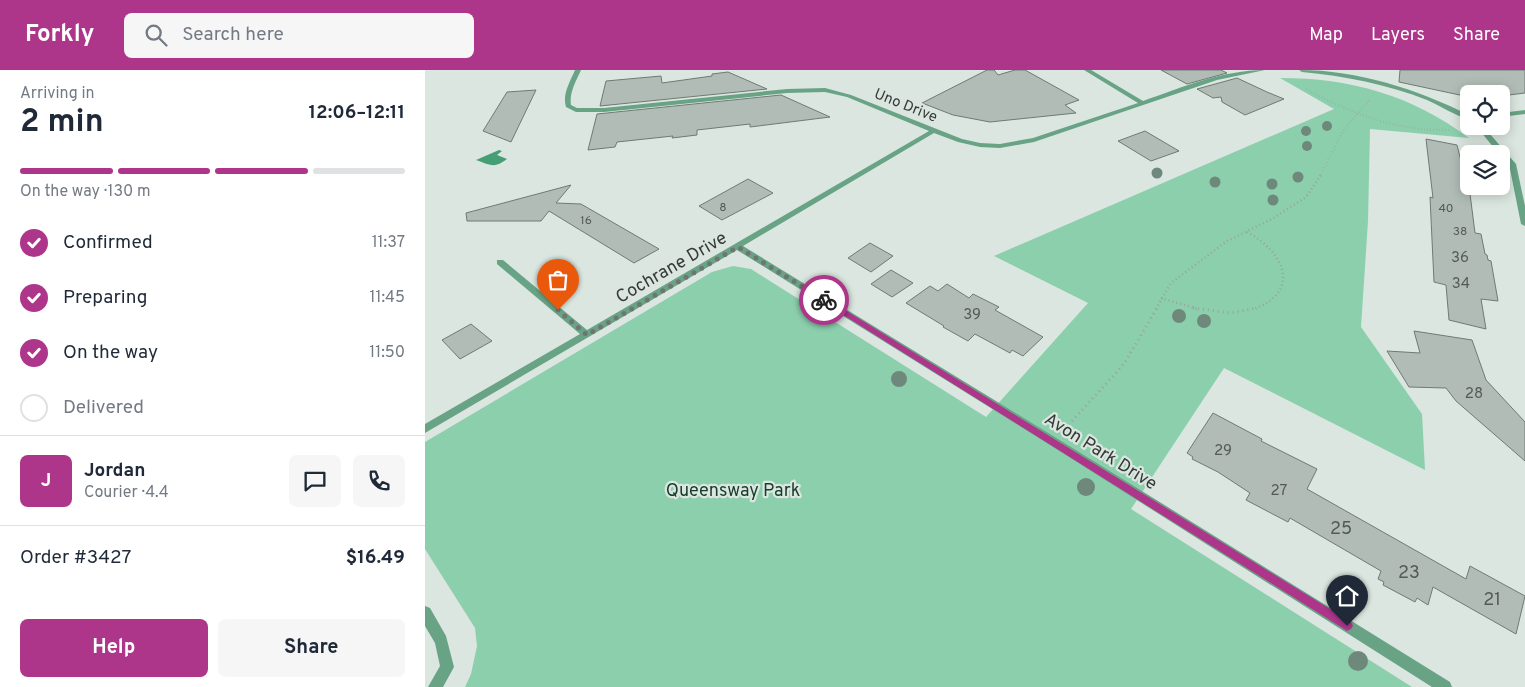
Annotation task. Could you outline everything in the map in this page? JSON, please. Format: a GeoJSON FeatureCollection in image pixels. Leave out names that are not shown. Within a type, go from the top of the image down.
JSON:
{"type":"FeatureCollection","features":[{"type":"Feature","properties":{"kind":"street","name":"Uno Drive"},"geometry":{"type":"LineString","coordinates":[[578,70],[567,100],[568,106],[576,110],[604,110],[787,91],[825,90],[849,96],[960,141],[980,145],[1018,144],[1216,78],[1262,70]]}},
{"type":"Feature","properties":{"kind":"street"},"geometry":{"type":"LineString","coordinates":[[1087,70],[1143,103]]}},
{"type":"Feature","properties":{"kind":"street"},"geometry":{"type":"LineString","coordinates":[[1302,70],[1344,75],[1384,84],[1429,100],[1460,114]]}},
{"type":"Feature","properties":{"kind":"street"},"geometry":{"type":"LineString","coordinates":[[1510,114],[1525,112]]}},
{"type":"Feature","properties":{"kind":"street","name":"Cochrane Drive"},"geometry":{"type":"LineString","coordinates":[[425,429],[933,131]]}},
{"type":"Feature","properties":{"kind":"street"},"geometry":{"type":"LineString","coordinates":[[1486,135],[1512,164],[1525,224]]}},
{"type":"Feature","properties":{"kind":"street","name":"Avon Park Drive"},"geometry":{"type":"LineString","coordinates":[[738,247],[1445,687]]}},
{"type":"Feature","properties":{"kind":"street"},"geometry":{"type":"LineString","coordinates":[[501,262],[587,335]]}},
{"type":"Feature","properties":{"kind":"street"},"geometry":{"type":"LineString","coordinates":[[425,613],[441,641],[447,667],[435,687]]}},
{"type":"Feature","properties":{"kind":"path"},"geometry":{"type":"LineString","coordinates":[[1303,86],[1358,115],[1415,130],[1460,129]]}},
{"type":"Feature","properties":{"kind":"path"},"geometry":{"type":"LineString","coordinates":[[1072,421],[1124,364],[1171,283],[1227,241],[1273,219],[1306,197],[1317,182],[1343,131],[1372,97]]}},
{"type":"Feature","properties":{"kind":"path"},"geometry":{"type":"LineString","coordinates":[[1161,298],[1185,306],[1215,312],[1254,309],[1273,299],[1281,291],[1284,277],[1282,268],[1270,248],[1247,231]]}},
{"type":"Feature","properties":{"kind":"green space","name":"Queensway Park"},"geometry":{"type":"Polygon","coordinates":[[[1280,78],[1331,81],[1379,92],[1425,110],[1460,132],[1460,135],[1469,138],[1370,129],[1368,221],[1361,327],[1422,414],[1425,470],[1224,368],[1131,509],[1412,687],[465,687],[471,674],[477,646],[475,628],[425,549],[425,442],[712,272],[733,266],[751,269],[986,417],[1088,303],[994,256],[1334,109],[1280,78]]]}},
{"type":"Feature","properties":{"kind":"shaded area"},"geometry":{"type":"Polygon","coordinates":[[[499,150],[502,151],[497,155],[507,159],[499,164],[490,165],[476,160],[499,150]]]}},
{"type":"Feature","properties":{"kind":"building"},"geometry":{"type":"Polygon","coordinates":[[[987,70],[994,70],[998,75],[1015,70],[1025,70],[1079,100],[1065,105],[1076,113],[990,122],[953,115],[922,103],[987,70]]]}},
{"type":"Feature","properties":{"kind":"building"},"geometry":{"type":"Polygon","coordinates":[[[1161,70],[1221,70],[1227,73],[1187,84],[1161,70]]]}},
{"type":"Feature","properties":{"kind":"building"},"geometry":{"type":"Polygon","coordinates":[[[1400,70],[1525,70],[1525,93],[1510,95],[1510,85],[1460,85],[1460,95],[1399,82],[1400,70]]]}},
{"type":"Feature","properties":{"kind":"building"},"geometry":{"type":"Polygon","coordinates":[[[728,72],[767,89],[600,106],[606,81],[661,76],[662,83],[728,72]]]}},
{"type":"Feature","properties":{"kind":"building"},"geometry":{"type":"Polygon","coordinates":[[[1237,78],[1284,99],[1245,115],[1222,102],[1221,97],[1213,98],[1197,89],[1237,78]]]}},
{"type":"Feature","properties":{"kind":"building"},"geometry":{"type":"Polygon","coordinates":[[[536,90],[511,142],[483,131],[507,92],[536,90]]]}},
{"type":"Feature","properties":{"kind":"building"},"geometry":{"type":"Polygon","coordinates":[[[781,95],[830,117],[750,127],[750,124],[697,130],[697,135],[617,142],[615,147],[588,150],[597,114],[781,95]]]}},
{"type":"Feature","properties":{"kind":"building"},"geometry":{"type":"Polygon","coordinates":[[[1145,131],[1179,151],[1151,161],[1118,141],[1145,131]]]}},
{"type":"Feature","properties":{"kind":"building"},"geometry":{"type":"Polygon","coordinates":[[[1426,139],[1457,145],[1460,157],[1460,195],[1470,195],[1475,233],[1481,234],[1485,254],[1488,260],[1491,261],[1498,301],[1481,299],[1486,329],[1449,320],[1446,285],[1434,282],[1430,197],[1433,198],[1426,139]]]}},
{"type":"Feature","properties":{"kind":"building"},"geometry":{"type":"Polygon","coordinates":[[[748,179],[773,193],[722,220],[699,206],[748,179]]]}},
{"type":"Feature","properties":{"kind":"building"},"geometry":{"type":"Polygon","coordinates":[[[571,185],[556,203],[581,204],[659,249],[634,263],[549,211],[541,221],[467,221],[466,213],[571,185]]]}},
{"type":"Feature","properties":{"kind":"building"},"geometry":{"type":"Polygon","coordinates":[[[870,243],[893,256],[871,272],[848,258],[870,243]]]}},
{"type":"Feature","properties":{"kind":"building"},"geometry":{"type":"Polygon","coordinates":[[[891,270],[913,283],[892,297],[871,284],[891,270]]]}},
{"type":"Feature","properties":{"kind":"building"},"geometry":{"type":"Polygon","coordinates":[[[947,284],[969,298],[973,294],[999,307],[995,310],[1043,337],[1023,356],[1012,350],[1010,353],[975,334],[968,341],[906,303],[930,286],[938,291],[947,284]]]}},
{"type":"Feature","properties":{"kind":"building"},"geometry":{"type":"Polygon","coordinates":[[[471,324],[492,341],[460,359],[442,340],[471,324]]]}},
{"type":"Feature","properties":{"kind":"building"},"geometry":{"type":"Polygon","coordinates":[[[1414,331],[1472,340],[1486,380],[1525,422],[1525,461],[1456,401],[1446,388],[1409,387],[1387,351],[1420,353],[1414,331]]]}},
{"type":"Feature","properties":{"kind":"building"},"geometry":{"type":"Polygon","coordinates":[[[1213,413],[1262,439],[1261,441],[1317,469],[1307,489],[1466,579],[1470,566],[1525,596],[1516,634],[1433,587],[1428,605],[1417,598],[1415,602],[1383,585],[1384,582],[1378,579],[1381,571],[1290,518],[1288,522],[1246,500],[1250,493],[1218,472],[1192,459],[1193,457],[1187,453],[1213,413]]]}},
{"type":"Feature","properties":{"kind":"way so far"},"geometry":{"type":"LineString","coordinates":[[558,310],[587,335],[738,247],[824,300]]}},
{"type":"Feature","properties":{"kind":"route"},"geometry":{"type":"LineString","coordinates":[[824,300],[1347,626]]}}]}
